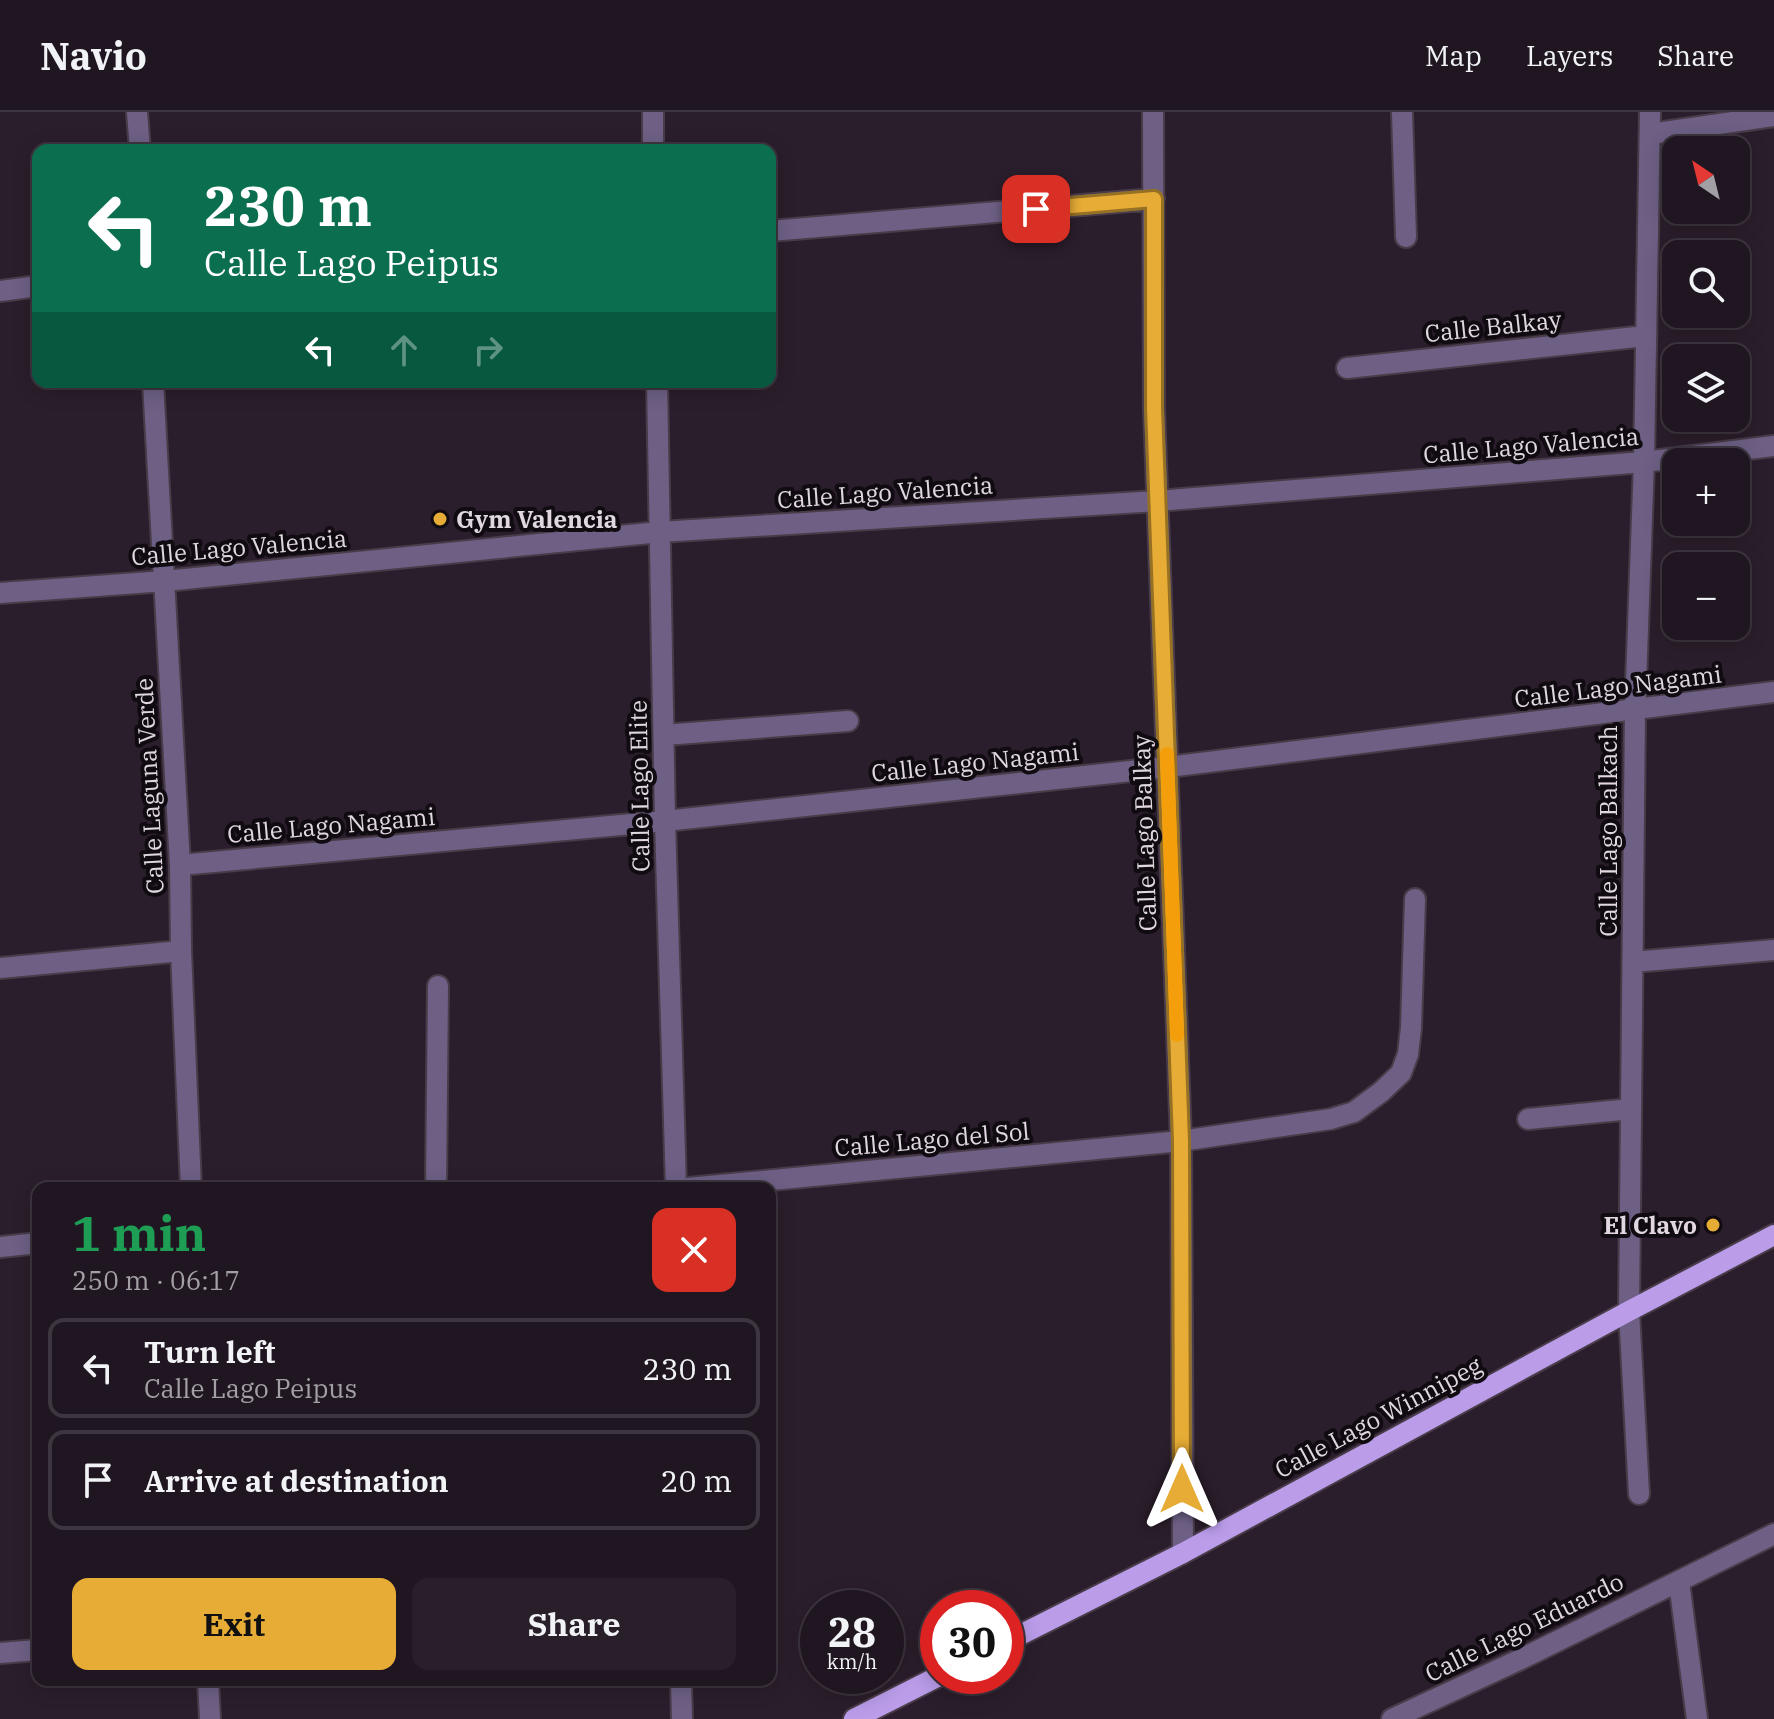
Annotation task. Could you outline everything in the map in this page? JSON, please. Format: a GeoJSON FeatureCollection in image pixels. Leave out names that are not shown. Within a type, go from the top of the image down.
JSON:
{"type":"FeatureCollection","features":[{"type":"Feature","properties":{"kind":"main road","name":"Calle Lago Winnipeg"},"geometry":{"type":"LineString","coordinates":[[1024,1633],[1183,1553],[1774,1235]]}},
{"type":"Feature","properties":{"kind":"main road"},"geometry":{"type":"LineString","coordinates":[[854,1719],[920,1686]]}},
{"type":"Feature","properties":{"kind":"street"},"geometry":{"type":"LineString","coordinates":[[137,112],[140,144]]}},
{"type":"Feature","properties":{"kind":"street"},"geometry":{"type":"LineString","coordinates":[[653,112],[653,144]]}},
{"type":"Feature","properties":{"kind":"street","name":"Calle Lago Balkay"},"geometry":{"type":"LineString","coordinates":[[1153,112],[1154,408],[1181,1141],[1183,1553]]}},
{"type":"Feature","properties":{"kind":"street"},"geometry":{"type":"LineString","coordinates":[[1402,112],[1406,237]]}},
{"type":"Feature","properties":{"kind":"street","name":"Calle Lago Balkach"},"geometry":{"type":"LineString","coordinates":[[1639,1494],[1629,1311],[1635,710],[1644,462],[1650,112]]}},
{"type":"Feature","properties":{"kind":"street"},"geometry":{"type":"LineString","coordinates":[[1650,134],[1774,116]]}},
{"type":"Feature","properties":{"kind":"street"},"geometry":{"type":"LineString","coordinates":[[776,230],[1154,199]]}},
{"type":"Feature","properties":{"kind":"street"},"geometry":{"type":"LineString","coordinates":[[0,291],[32,287]]}},
{"type":"Feature","properties":{"kind":"street","name":"Calle Balkay"},"geometry":{"type":"LineString","coordinates":[[1347,368],[1645,336]]}},
{"type":"Feature","properties":{"kind":"street","name":"Calle Laguna Verde"},"geometry":{"type":"LineString","coordinates":[[153,388],[180,865],[191,1182]]}},
{"type":"Feature","properties":{"kind":"street","name":"Calle Lago Elite"},"geometry":{"type":"LineString","coordinates":[[657,388],[676,1182]]}},
{"type":"Feature","properties":{"kind":"street","name":"Calle Lago Valencia"},"geometry":{"type":"LineString","coordinates":[[0,593],[165,581],[660,532],[1157,501],[1644,462],[1774,446]]}},
{"type":"Feature","properties":{"kind":"street","name":"Calle Lago Nagami"},"geometry":{"type":"LineString","coordinates":[[180,865],[665,821],[1168,767],[1774,692]]}},
{"type":"Feature","properties":{"kind":"street"},"geometry":{"type":"LineString","coordinates":[[664,735],[848,721]]}},
{"type":"Feature","properties":{"kind":"street","name":"Calle Lago del Sol"},"geometry":{"type":"LineString","coordinates":[[751,1182],[1181,1141],[1331,1119],[1354,1112],[1401,1073],[1408,1054],[1415,899]]}},
{"type":"Feature","properties":{"kind":"street"},"geometry":{"type":"LineString","coordinates":[[1633,962],[1774,950]]}},
{"type":"Feature","properties":{"kind":"street"},"geometry":{"type":"LineString","coordinates":[[0,968],[181,951]]}},
{"type":"Feature","properties":{"kind":"street"},"geometry":{"type":"LineString","coordinates":[[436,1182],[438,986]]}},
{"type":"Feature","properties":{"kind":"street"},"geometry":{"type":"LineString","coordinates":[[1528,1119],[1631,1109]]}},
{"type":"Feature","properties":{"kind":"street"},"geometry":{"type":"LineString","coordinates":[[0,1247],[32,1244]]}},
{"type":"Feature","properties":{"kind":"street","name":"Calle Lago Eduardo"},"geometry":{"type":"LineString","coordinates":[[1392,1719],[1774,1534]]}},
{"type":"Feature","properties":{"kind":"street"},"geometry":{"type":"LineString","coordinates":[[1679,1582],[1697,1719]]}},
{"type":"Feature","properties":{"kind":"street"},"geometry":{"type":"LineString","coordinates":[[0,1653],[32,1650]]}},
{"type":"Feature","properties":{"kind":"street"},"geometry":{"type":"LineString","coordinates":[[208,1686],[210,1719]]}},
{"type":"Feature","properties":{"kind":"street"},"geometry":{"type":"LineString","coordinates":[[681,1686],[682,1719]]}},
{"type":"Feature","properties":{"kind":"slow traffic"},"geometry":{"type":"LineString","coordinates":[[1167,754],[1177,1035]]}},
{"type":"Feature","properties":{"kind":"place","name":"Gym Valencia"},"geometry":{"type":"Point","coordinates":[440,519]}},
{"type":"Feature","properties":{"kind":"place","name":"El Clavo"},"geometry":{"type":"Point","coordinates":[1713,1225]}},
{"type":"Feature","properties":{"kind":"route"},"geometry":{"type":"LineString","coordinates":[[1036,209],[1154,199],[1154,408],[1181,1141],[1182,1489]]}}]}
